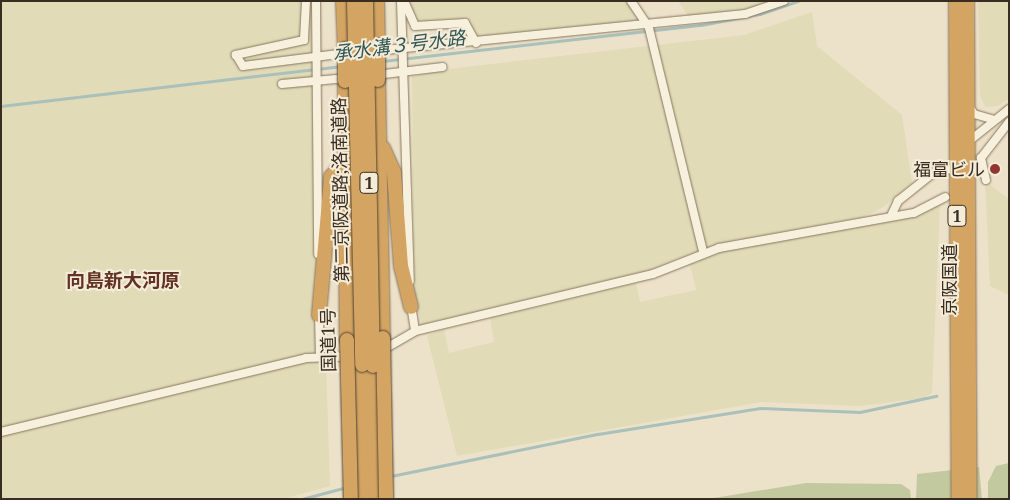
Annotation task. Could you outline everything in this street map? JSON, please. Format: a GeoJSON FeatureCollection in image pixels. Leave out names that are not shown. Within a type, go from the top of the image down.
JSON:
{"type":"FeatureCollection","features":[{"type":"Feature","properties":{"kind":"highway","name":"国道1号"},"geometry":{"type":"LineString","coordinates":[[343,1],[351,499]]}},
{"type":"Feature","properties":{"kind":"highway","name":"第二京阪道路;洛南道路"},"geometry":{"type":"LineString","coordinates":[[354,1],[368,378]]}},
{"type":"Feature","properties":{"kind":"highway","name":"第二京阪道路;洛南道路"},"geometry":{"type":"LineString","coordinates":[[366,1],[368,378]]}},
{"type":"Feature","properties":{"kind":"highway","name":"1"},"geometry":{"type":"LineString","coordinates":[[377,1],[386,499]]}},
{"type":"Feature","properties":{"kind":"highway","name":"京阪国道"},"geometry":{"type":"LineString","coordinates":[[956,1],[957,169],[964,431],[970,499]]}},
{"type":"Feature","properties":{"kind":"highway","name":"京阪国道"},"geometry":{"type":"LineString","coordinates":[[959,499],[964,431],[968,1]]}},
{"type":"Feature","properties":{"kind":"highway"},"geometry":{"type":"LineString","coordinates":[[379,140],[394,173],[401,266],[411,306]]}},
{"type":"Feature","properties":{"kind":"highway"},"geometry":{"type":"LineString","coordinates":[[319,315],[330,177],[346,160]]}},
{"type":"Feature","properties":{"kind":"highway","name":"1"},"geometry":{"type":"LineString","coordinates":[[365,499],[368,378]]}},
{"type":"Feature","properties":{"kind":"highway","name":"1"},"geometry":{"type":"LineString","coordinates":[[368,378],[376,499]]}},
{"type":"Feature","properties":{"kind":"street"},"geometry":{"type":"LineString","coordinates":[[306,1],[304,40],[236,54],[242,66],[648,26],[745,14],[784,1]]}},
{"type":"Feature","properties":{"kind":"street"},"geometry":{"type":"LineString","coordinates":[[316,1],[319,58],[320,356]]}},
{"type":"Feature","properties":{"kind":"street"},"geometry":{"type":"LineString","coordinates":[[403,1],[415,26],[465,23],[476,43]]}},
{"type":"Feature","properties":{"kind":"street"},"geometry":{"type":"LineString","coordinates":[[403,1],[401,51],[411,306],[415,331]]}},
{"type":"Feature","properties":{"kind":"street"},"geometry":{"type":"LineString","coordinates":[[630,1],[648,26],[653,42],[703,252]]}},
{"type":"Feature","properties":{"kind":"street"},"geometry":{"type":"LineString","coordinates":[[282,84],[443,67]]}},
{"type":"Feature","properties":{"kind":"street"},"geometry":{"type":"LineString","coordinates":[[968,104],[974,114],[992,119]]}},
{"type":"Feature","properties":{"kind":"street"},"geometry":{"type":"LineString","coordinates":[[967,143],[992,119],[1009,109]]}},
{"type":"Feature","properties":{"kind":"street"},"geometry":{"type":"LineString","coordinates":[[986,180],[981,158],[1009,122]]}},
{"type":"Feature","properties":{"kind":"street"},"geometry":{"type":"LineString","coordinates":[[891,216],[898,201],[938,170],[957,169]]}},
{"type":"Feature","properties":{"kind":"street"},"geometry":{"type":"LineString","coordinates":[[1,432],[320,356],[358,358],[389,349],[415,331],[653,274],[703,252],[891,216],[914,214],[945,197]]}},
{"type":"Feature","properties":{"kind":"shaded area"},"geometry":{"type":"Polygon","coordinates":[[[1,1],[314,1],[330,486],[283,499],[1,499],[1,1]]]}},
{"type":"Feature","properties":{"kind":"shaded area"},"geometry":{"type":"Polygon","coordinates":[[[409,1],[627,1],[639,20],[481,40],[468,21],[417,21],[409,1]]]}},
{"type":"Feature","properties":{"kind":"shaded area"},"geometry":{"type":"Polygon","coordinates":[[[678,1],[773,1],[758,8],[689,17],[678,1]]]}},
{"type":"Feature","properties":{"kind":"shaded area"},"geometry":{"type":"Polygon","coordinates":[[[978,1],[1009,1],[1009,99],[998,106],[985,107],[980,95],[978,1]]]}},
{"type":"Feature","properties":{"kind":"shaded area"},"geometry":{"type":"Polygon","coordinates":[[[812,12],[817,46],[902,115],[912,183],[884,207],[863,217],[714,245],[639,274],[422,328],[414,291],[412,77],[448,69],[744,35],[812,12]]]}},
{"type":"Feature","properties":{"kind":"shaded area"},"geometry":{"type":"Polygon","coordinates":[[[985,181],[1009,199],[1009,295],[990,286],[985,181]]]}},
{"type":"Feature","properties":{"kind":"shaded area"},"geometry":{"type":"Polygon","coordinates":[[[940,204],[932,393],[923,398],[861,406],[761,402],[457,456],[427,336],[444,329],[449,353],[494,342],[490,318],[636,283],[640,302],[696,290],[690,264],[729,247],[940,204]]]}},
{"type":"Feature","properties":{"kind":"green space"},"geometry":{"type":"Polygon","coordinates":[[[1009,463],[1009,499],[988,499],[988,482],[996,466],[1009,463]]]}},
{"type":"Feature","properties":{"kind":"green space"},"geometry":{"type":"Polygon","coordinates":[[[979,467],[982,499],[916,499],[917,474],[979,467]]]}},
{"type":"Feature","properties":{"kind":"green space"},"geometry":{"type":"Polygon","coordinates":[[[806,483],[901,484],[910,490],[911,499],[708,499],[806,483]]]}},
{"type":"Feature","properties":{"kind":"waterway","name":"承水溝３号水路"},"geometry":{"type":"LineString","coordinates":[[383,61],[701,25],[760,14],[798,1]]}},
{"type":"Feature","properties":{"kind":"waterway","name":"承水溝３号水路"},"geometry":{"type":"LineString","coordinates":[[1,106],[340,66]]}},
{"type":"Feature","properties":{"kind":"waterway"},"geometry":{"type":"LineString","coordinates":[[391,476],[598,434],[760,408],[860,412],[936,396]]}},
{"type":"Feature","properties":{"kind":"waterway"},"geometry":{"type":"LineString","coordinates":[[302,499],[347,487]]}},
{"type":"Feature","properties":{"kind":"place","name":"福富ビル"},"geometry":{"type":"Point","coordinates":[995,169]}},
{"type":"Feature","properties":{"kind":"district","name":"向島新大河原"},"geometry":{"type":"Point","coordinates":[123,281]}}]}
